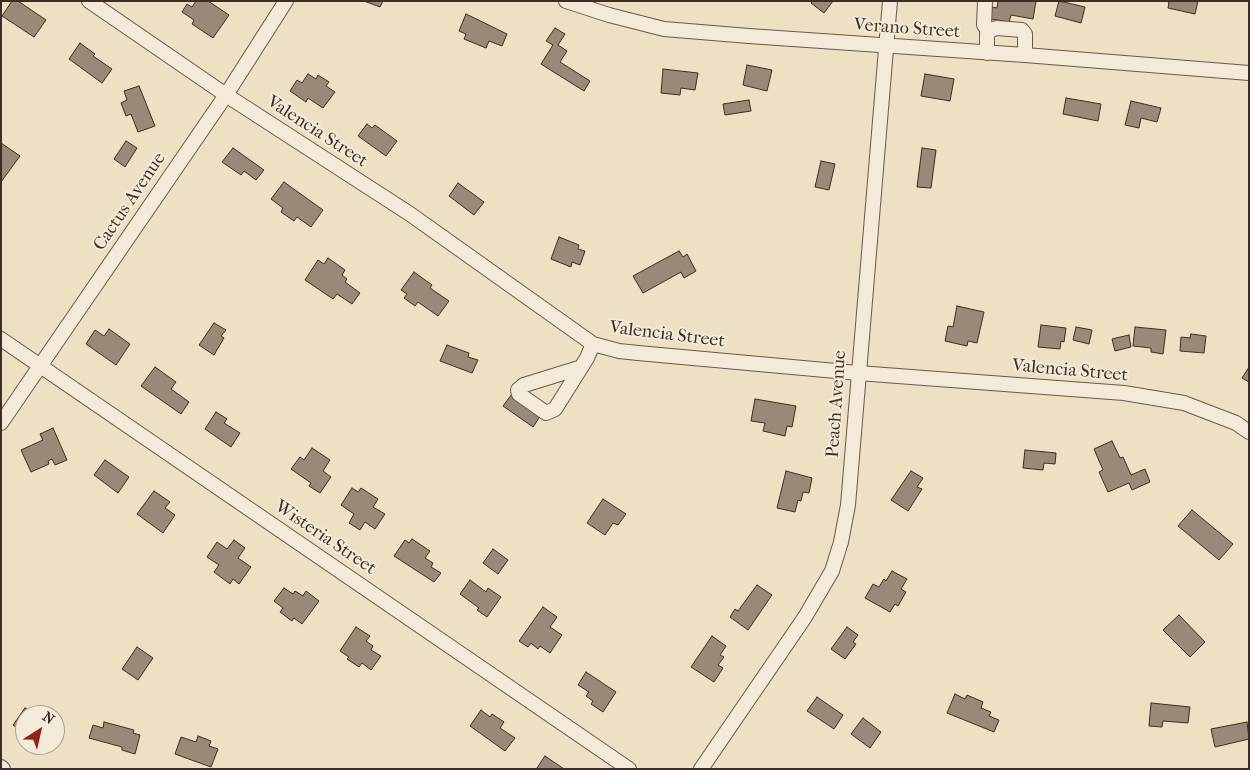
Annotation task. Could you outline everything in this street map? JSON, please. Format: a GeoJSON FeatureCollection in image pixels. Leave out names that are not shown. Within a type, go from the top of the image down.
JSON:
{"type":"FeatureCollection","features":[{"type":"Feature","properties":{"kind":"street","name":"Valencia Street"},"geometry":{"type":"LineString","coordinates":[[89,1],[226,95],[410,214],[593,344],[620,351],[858,373],[1124,393],[1184,402],[1236,423],[1249,432]]}},
{"type":"Feature","properties":{"kind":"street","name":"Cactus Avenue"},"geometry":{"type":"LineString","coordinates":[[1,423],[226,95],[286,1]]}},
{"type":"Feature","properties":{"kind":"street","name":"Verano Street"},"geometry":{"type":"LineString","coordinates":[[566,1],[608,15],[664,28],[1249,73]]}},
{"type":"Feature","properties":{"kind":"street","name":"Peach Avenue"},"geometry":{"type":"LineString","coordinates":[[701,769],[805,617],[832,571],[842,542],[848,506],[890,1]]}},
{"type":"Feature","properties":{"kind":"street"},"geometry":{"type":"LineString","coordinates":[[985,1],[984,24],[989,32]]}},
{"type":"Feature","properties":{"kind":"street"},"geometry":{"type":"LineString","coordinates":[[987,53],[987,34],[997,28],[1022,30],[1026,34],[1025,55]]}},
{"type":"Feature","properties":{"kind":"street","name":"Wisteria Street"},"geometry":{"type":"LineString","coordinates":[[1,339],[629,769]]}},
{"type":"Feature","properties":{"kind":"street"},"geometry":{"type":"LineString","coordinates":[[579,368],[587,358],[593,344]]}},
{"type":"Feature","properties":{"kind":"building"},"geometry":{"type":"Polygon","coordinates":[[[12,1],[18,1],[46,20],[34,37],[2,16],[12,1]]]}},
{"type":"Feature","properties":{"kind":"building"},"geometry":{"type":"Polygon","coordinates":[[[196,1],[208,1],[229,15],[213,38],[192,24],[194,20],[182,12],[187,4],[192,7],[196,1]]]}},
{"type":"Feature","properties":{"kind":"building"},"geometry":{"type":"Polygon","coordinates":[[[364,1],[383,1],[380,7],[364,1]]]}},
{"type":"Feature","properties":{"kind":"building"},"geometry":{"type":"Polygon","coordinates":[[[813,1],[833,1],[824,13],[811,3],[813,1]]]}},
{"type":"Feature","properties":{"kind":"building"},"geometry":{"type":"Polygon","coordinates":[[[998,1],[1036,1],[1033,19],[1011,15],[1009,22],[991,19],[992,7],[997,8],[998,1]]]}},
{"type":"Feature","properties":{"kind":"building"},"geometry":{"type":"Polygon","coordinates":[[[1059,1],[1085,7],[1081,23],[1055,16],[1059,1]]]}},
{"type":"Feature","properties":{"kind":"building"},"geometry":{"type":"Polygon","coordinates":[[[1165,1],[1198,1],[1195,14],[1168,8],[1169,2],[1165,1]]]}},
{"type":"Feature","properties":{"kind":"building"},"geometry":{"type":"Polygon","coordinates":[[[466,14],[507,34],[502,46],[489,41],[486,48],[464,39],[466,34],[459,31],[466,14]]]}},
{"type":"Feature","properties":{"kind":"building"},"geometry":{"type":"Polygon","coordinates":[[[555,28],[565,34],[558,45],[567,51],[560,62],[590,81],[584,91],[541,64],[553,45],[546,41],[555,28]]]}},
{"type":"Feature","properties":{"kind":"building"},"geometry":{"type":"Polygon","coordinates":[[[80,43],[95,54],[93,56],[112,69],[102,83],[69,59],[80,43]]]}},
{"type":"Feature","properties":{"kind":"building"},"geometry":{"type":"Polygon","coordinates":[[[747,65],[772,70],[767,91],[743,85],[747,65]]]}},
{"type":"Feature","properties":{"kind":"building"},"geometry":{"type":"Polygon","coordinates":[[[663,69],[698,73],[695,90],[681,88],[680,95],[661,93],[663,69]]]}},
{"type":"Feature","properties":{"kind":"building"},"geometry":{"type":"Polygon","coordinates":[[[308,74],[316,79],[318,75],[329,82],[326,86],[335,92],[323,108],[308,98],[306,102],[290,91],[297,80],[302,83],[308,74]]]}},
{"type":"Feature","properties":{"kind":"building"},"geometry":{"type":"Polygon","coordinates":[[[925,74],[954,79],[950,101],[921,96],[925,74]]]}},
{"type":"Feature","properties":{"kind":"building"},"geometry":{"type":"Polygon","coordinates":[[[139,86],[155,126],[138,132],[131,114],[126,116],[121,103],[127,100],[124,91],[139,86]]]}},
{"type":"Feature","properties":{"kind":"building"},"geometry":{"type":"Polygon","coordinates":[[[1066,98],[1101,104],[1098,121],[1063,114],[1066,98]]]}},
{"type":"Feature","properties":{"kind":"building"},"geometry":{"type":"Polygon","coordinates":[[[749,100],[751,111],[725,115],[723,104],[749,100]]]}},
{"type":"Feature","properties":{"kind":"building"},"geometry":{"type":"Polygon","coordinates":[[[1131,101],[1161,108],[1157,122],[1141,118],[1139,128],[1125,125],[1131,101]]]}},
{"type":"Feature","properties":{"kind":"building"},"geometry":{"type":"Polygon","coordinates":[[[367,124],[372,128],[375,125],[397,141],[386,156],[358,136],[367,124]]]}},
{"type":"Feature","properties":{"kind":"building"},"geometry":{"type":"Polygon","coordinates":[[[126,141],[137,148],[125,167],[114,159],[126,141]]]}},
{"type":"Feature","properties":{"kind":"building"},"geometry":{"type":"Polygon","coordinates":[[[1,143],[20,156],[1,182],[1,143]]]}},
{"type":"Feature","properties":{"kind":"building"},"geometry":{"type":"Polygon","coordinates":[[[233,148],[264,170],[256,180],[244,171],[241,175],[222,162],[233,148]]]}},
{"type":"Feature","properties":{"kind":"building"},"geometry":{"type":"Polygon","coordinates":[[[922,148],[936,150],[931,188],[917,187],[922,148]]]}},
{"type":"Feature","properties":{"kind":"building"},"geometry":{"type":"Polygon","coordinates":[[[821,161],[835,164],[829,190],[815,187],[821,161]]]}},
{"type":"Feature","properties":{"kind":"building"},"geometry":{"type":"Polygon","coordinates":[[[284,182],[323,210],[311,227],[297,217],[294,221],[281,212],[283,208],[271,199],[284,182]]]}},
{"type":"Feature","properties":{"kind":"building"},"geometry":{"type":"Polygon","coordinates":[[[458,183],[484,202],[474,215],[449,196],[458,183]]]}},
{"type":"Feature","properties":{"kind":"building"},"geometry":{"type":"Polygon","coordinates":[[[559,237],[579,245],[578,249],[585,251],[580,265],[572,262],[571,267],[551,259],[559,237]]]}},
{"type":"Feature","properties":{"kind":"building"},"geometry":{"type":"Polygon","coordinates":[[[679,251],[683,257],[687,254],[696,271],[684,278],[681,272],[643,293],[633,276],[679,251]]]}},
{"type":"Feature","properties":{"kind":"building"},"geometry":{"type":"Polygon","coordinates":[[[328,258],[345,270],[342,275],[347,279],[345,282],[360,293],[352,304],[337,294],[333,299],[305,280],[318,260],[324,264],[328,258]]]}},
{"type":"Feature","properties":{"kind":"building"},"geometry":{"type":"Polygon","coordinates":[[[414,272],[432,285],[430,288],[449,301],[438,316],[418,302],[415,306],[404,298],[407,294],[401,290],[414,272]]]}},
{"type":"Feature","properties":{"kind":"building"},"geometry":{"type":"Polygon","coordinates":[[[957,306],[984,312],[977,343],[968,341],[967,346],[945,341],[948,326],[953,327],[957,306]]]}},
{"type":"Feature","properties":{"kind":"building"},"geometry":{"type":"Polygon","coordinates":[[[214,323],[226,330],[221,336],[224,338],[214,355],[199,345],[214,323]]]}},
{"type":"Feature","properties":{"kind":"building"},"geometry":{"type":"Polygon","coordinates":[[[1041,325],[1066,328],[1064,342],[1061,341],[1060,349],[1038,347],[1041,325]]]}},
{"type":"Feature","properties":{"kind":"building"},"geometry":{"type":"Polygon","coordinates":[[[1076,327],[1092,330],[1089,344],[1073,340],[1076,327]]]}},
{"type":"Feature","properties":{"kind":"building"},"geometry":{"type":"Polygon","coordinates":[[[1135,327],[1166,330],[1163,354],[1151,352],[1151,348],[1133,346],[1135,327]]]}},
{"type":"Feature","properties":{"kind":"building"},"geometry":{"type":"Polygon","coordinates":[[[109,329],[130,344],[116,365],[86,344],[95,330],[104,336],[109,329]]]}},
{"type":"Feature","properties":{"kind":"building"},"geometry":{"type":"Polygon","coordinates":[[[1191,334],[1206,336],[1204,353],[1180,351],[1181,337],[1190,338],[1191,334]]]}},
{"type":"Feature","properties":{"kind":"building"},"geometry":{"type":"Polygon","coordinates":[[[1129,335],[1131,347],[1115,351],[1112,339],[1129,335]]]}},
{"type":"Feature","properties":{"kind":"building"},"geometry":{"type":"Polygon","coordinates":[[[447,345],[469,353],[468,357],[478,360],[472,373],[440,361],[447,345]]]}},
{"type":"Feature","properties":{"kind":"building"},"geometry":{"type":"Polygon","coordinates":[[[155,367],[176,382],[171,389],[189,402],[181,414],[141,386],[155,367]]]}},
{"type":"Feature","properties":{"kind":"building"},"geometry":{"type":"Polygon","coordinates":[[[1249,367],[1249,382],[1242,378],[1249,367]]]}},
{"type":"Feature","properties":{"kind":"building"},"geometry":{"type":"Polygon","coordinates":[[[512,394],[541,415],[533,427],[503,406],[512,394]]]}},
{"type":"Feature","properties":{"kind":"building"},"geometry":{"type":"Polygon","coordinates":[[[755,399],[796,406],[792,427],[787,426],[785,436],[763,431],[765,423],[751,421],[755,399]]]}},
{"type":"Feature","properties":{"kind":"building"},"geometry":{"type":"Polygon","coordinates":[[[216,412],[227,419],[224,423],[240,433],[231,447],[205,429],[216,412]]]}},
{"type":"Feature","properties":{"kind":"building"},"geometry":{"type":"Polygon","coordinates":[[[53,428],[67,460],[55,465],[52,459],[48,461],[49,464],[31,472],[21,450],[43,440],[40,434],[53,428]]]}},
{"type":"Feature","properties":{"kind":"building"},"geometry":{"type":"Polygon","coordinates":[[[1112,441],[1120,458],[1123,457],[1131,475],[1145,469],[1150,482],[1132,490],[1129,483],[1108,492],[1099,472],[1103,470],[1094,449],[1112,441]]]}},
{"type":"Feature","properties":{"kind":"building"},"geometry":{"type":"Polygon","coordinates":[[[312,448],[330,460],[323,471],[331,477],[320,493],[309,486],[311,483],[291,469],[300,457],[304,460],[312,448]]]}},
{"type":"Feature","properties":{"kind":"building"},"geometry":{"type":"Polygon","coordinates":[[[1025,450],[1056,453],[1055,464],[1044,463],[1043,470],[1023,468],[1025,450]]]}},
{"type":"Feature","properties":{"kind":"building"},"geometry":{"type":"Polygon","coordinates":[[[105,460],[129,477],[118,493],[94,475],[105,460]]]}},
{"type":"Feature","properties":{"kind":"building"},"geometry":{"type":"Polygon","coordinates":[[[786,471],[812,478],[809,493],[803,492],[801,501],[798,500],[795,512],[777,508],[786,471]]]}},
{"type":"Feature","properties":{"kind":"building"},"geometry":{"type":"Polygon","coordinates":[[[911,471],[923,478],[917,487],[922,489],[908,511],[891,500],[911,471]]]}},
{"type":"Feature","properties":{"kind":"building"},"geometry":{"type":"Polygon","coordinates":[[[352,488],[358,492],[361,488],[378,499],[373,507],[385,514],[375,529],[365,522],[360,530],[349,523],[354,514],[341,505],[352,488]]]}},
{"type":"Feature","properties":{"kind":"building"},"geometry":{"type":"Polygon","coordinates":[[[154,491],[170,502],[165,508],[175,515],[163,533],[137,514],[154,491]]]}},
{"type":"Feature","properties":{"kind":"building"},"geometry":{"type":"Polygon","coordinates":[[[603,499],[626,514],[618,525],[613,523],[605,535],[587,523],[603,499]]]}},
{"type":"Feature","properties":{"kind":"building"},"geometry":{"type":"Polygon","coordinates":[[[1192,510],[1233,544],[1219,560],[1178,526],[1192,510]]]}},
{"type":"Feature","properties":{"kind":"building"},"geometry":{"type":"Polygon","coordinates":[[[412,539],[430,551],[425,558],[433,563],[431,567],[441,573],[434,582],[394,556],[405,540],[409,543],[412,539]]]}},
{"type":"Feature","properties":{"kind":"building"},"geometry":{"type":"Polygon","coordinates":[[[234,540],[245,548],[238,558],[251,567],[239,584],[233,579],[230,584],[214,572],[219,565],[207,557],[217,542],[227,549],[234,540]]]}},
{"type":"Feature","properties":{"kind":"building"},"geometry":{"type":"Polygon","coordinates":[[[493,549],[508,560],[498,574],[483,563],[493,549]]]}},
{"type":"Feature","properties":{"kind":"building"},"geometry":{"type":"Polygon","coordinates":[[[892,571],[907,579],[901,589],[906,592],[898,606],[895,604],[890,612],[865,598],[873,584],[879,587],[884,579],[886,581],[892,571]]]}},
{"type":"Feature","properties":{"kind":"building"},"geometry":{"type":"Polygon","coordinates":[[[470,580],[486,592],[488,588],[501,597],[487,617],[477,610],[479,608],[460,594],[470,580]]]}},
{"type":"Feature","properties":{"kind":"building"},"geometry":{"type":"Polygon","coordinates":[[[757,585],[772,595],[748,630],[730,617],[735,609],[738,611],[757,585]]]}},
{"type":"Feature","properties":{"kind":"building"},"geometry":{"type":"Polygon","coordinates":[[[284,588],[293,594],[295,591],[303,596],[306,591],[319,601],[302,624],[294,618],[292,621],[280,612],[283,608],[274,601],[284,588]]]}},
{"type":"Feature","properties":{"kind":"building"},"geometry":{"type":"Polygon","coordinates":[[[543,607],[557,617],[550,627],[562,635],[550,653],[540,646],[538,649],[531,643],[528,647],[519,641],[543,607]]]}},
{"type":"Feature","properties":{"kind":"building"},"geometry":{"type":"Polygon","coordinates":[[[1179,615],[1205,642],[1190,657],[1163,630],[1179,615]]]}},
{"type":"Feature","properties":{"kind":"building"},"geometry":{"type":"Polygon","coordinates":[[[356,627],[370,636],[366,641],[373,646],[371,650],[381,656],[371,670],[362,663],[359,667],[347,659],[349,657],[340,651],[356,627]]]}},
{"type":"Feature","properties":{"kind":"building"},"geometry":{"type":"Polygon","coordinates":[[[847,627],[858,635],[853,642],[856,644],[845,659],[831,649],[847,627]]]}},
{"type":"Feature","properties":{"kind":"building"},"geometry":{"type":"Polygon","coordinates":[[[712,636],[726,646],[720,655],[724,657],[718,665],[723,668],[714,682],[691,667],[712,636]]]}},
{"type":"Feature","properties":{"kind":"building"},"geometry":{"type":"Polygon","coordinates":[[[137,647],[153,658],[138,680],[122,669],[137,647]]]}},
{"type":"Feature","properties":{"kind":"building"},"geometry":{"type":"Polygon","coordinates":[[[586,672],[616,692],[603,712],[591,704],[593,701],[586,696],[589,692],[578,685],[586,672]]]}},
{"type":"Feature","properties":{"kind":"building"},"geometry":{"type":"Polygon","coordinates":[[[955,694],[965,699],[967,695],[983,702],[981,708],[991,712],[989,716],[999,720],[994,732],[947,713],[955,694]]]}},
{"type":"Feature","properties":{"kind":"building"},"geometry":{"type":"Polygon","coordinates":[[[817,697],[843,715],[834,729],[807,711],[817,697]]]}},
{"type":"Feature","properties":{"kind":"building"},"geometry":{"type":"Polygon","coordinates":[[[1151,703],[1190,707],[1188,723],[1163,721],[1162,727],[1149,726],[1151,703]]]}},
{"type":"Feature","properties":{"kind":"building"},"geometry":{"type":"Polygon","coordinates":[[[481,710],[490,717],[492,714],[504,722],[500,728],[515,738],[505,751],[470,726],[481,710]]]}},
{"type":"Feature","properties":{"kind":"building"},"geometry":{"type":"Polygon","coordinates":[[[863,718],[881,732],[870,748],[851,734],[863,718]]]}},
{"type":"Feature","properties":{"kind":"building"},"geometry":{"type":"Polygon","coordinates":[[[104,722],[134,730],[133,733],[140,735],[135,754],[122,750],[122,747],[89,738],[93,725],[103,728],[104,722]]]}},
{"type":"Feature","properties":{"kind":"building"},"geometry":{"type":"Polygon","coordinates":[[[1247,722],[1249,739],[1215,747],[1211,729],[1247,722]]]}},
{"type":"Feature","properties":{"kind":"building"},"geometry":{"type":"Polygon","coordinates":[[[198,736],[211,741],[209,746],[218,749],[211,767],[175,754],[181,737],[196,742],[198,736]]]}},
{"type":"Feature","properties":{"kind":"building"},"geometry":{"type":"Polygon","coordinates":[[[545,756],[564,769],[538,769],[545,756]]]}}]}
